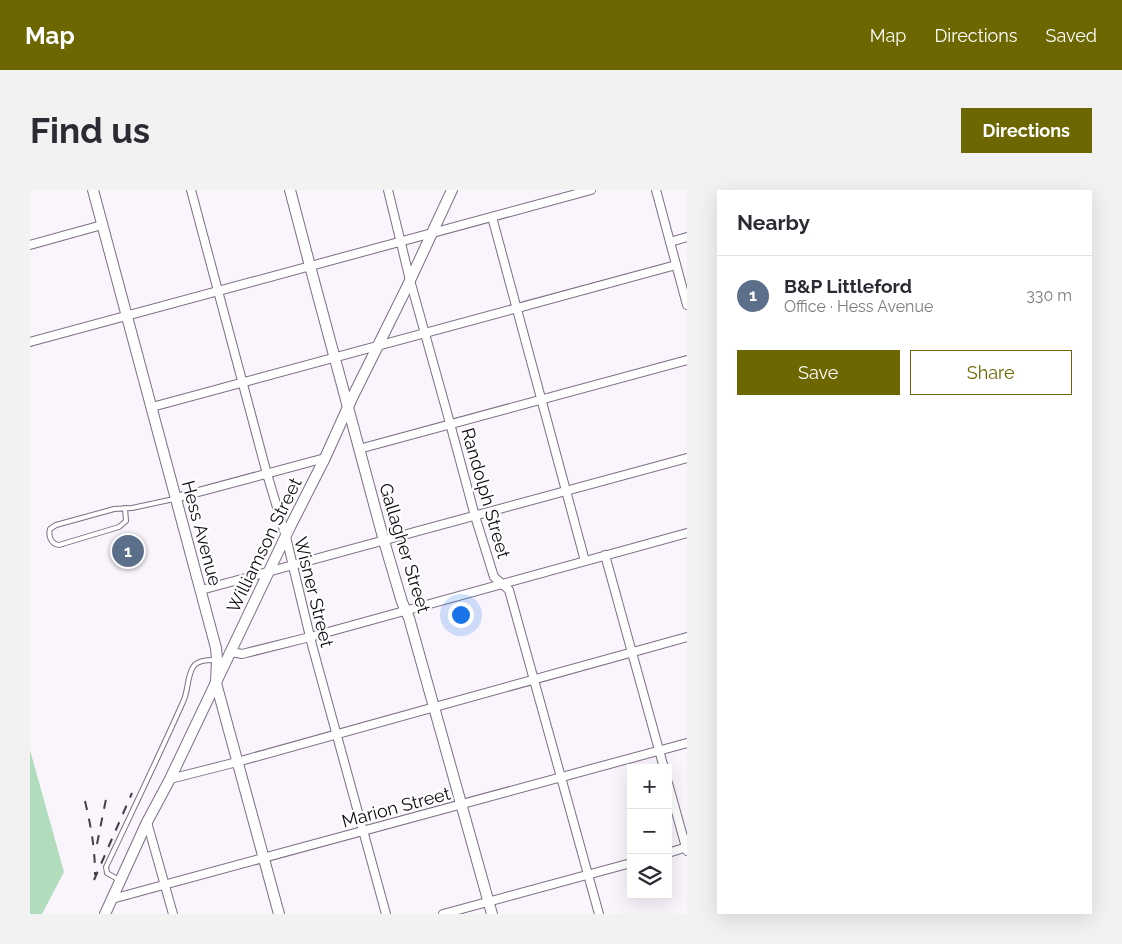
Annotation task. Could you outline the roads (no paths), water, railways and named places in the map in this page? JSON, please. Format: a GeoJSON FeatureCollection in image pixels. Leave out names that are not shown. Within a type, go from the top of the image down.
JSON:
{"type":"FeatureCollection","features":[{"type":"Feature","properties":{"kind":"street","name":"Hess Avenue"},"geometry":{"type":"LineString","coordinates":[[93,190],[216,648],[216,683],[279,914]]}},
{"type":"Feature","properties":{"kind":"street","name":"Wisner Street"},"geometry":{"type":"LineString","coordinates":[[191,190],[386,914]]}},
{"type":"Feature","properties":{"kind":"street","name":"Gallagher Street"},"geometry":{"type":"LineString","coordinates":[[290,190],[384,541],[435,707],[492,914]]}},
{"type":"Feature","properties":{"kind":"street","name":"Randolph Street"},"geometry":{"type":"LineString","coordinates":[[388,190],[410,280],[426,332],[475,516],[494,577],[508,590],[599,914]]}},
{"type":"Feature","properties":{"kind":"street","name":"Williamson Street"},"geometry":{"type":"LineString","coordinates":[[105,914],[147,822],[170,779],[325,458],[452,190]]}},
{"type":"Feature","properties":{"kind":"street"},"geometry":{"type":"LineString","coordinates":[[30,342],[591,190]]}},
{"type":"Feature","properties":{"kind":"street"},"geometry":{"type":"LineString","coordinates":[[656,190],[687,306]]}},
{"type":"Feature","properties":{"kind":"street"},"geometry":{"type":"LineString","coordinates":[[492,217],[584,561]]}},
{"type":"Feature","properties":{"kind":"street"},"geometry":{"type":"LineString","coordinates":[[30,244],[102,225]]}},
{"type":"Feature","properties":{"kind":"street"},"geometry":{"type":"LineString","coordinates":[[670,242],[687,238]]}},
{"type":"Feature","properties":{"kind":"street"},"geometry":{"type":"LineString","coordinates":[[152,407],[676,265]]}},
{"type":"Feature","properties":{"kind":"street"},"geometry":{"type":"LineString","coordinates":[[359,448],[687,360]]}},
{"type":"Feature","properties":{"kind":"street"},"geometry":{"type":"LineString","coordinates":[[176,498],[325,458]]}},
{"type":"Feature","properties":{"kind":"street"},"geometry":{"type":"LineString","coordinates":[[201,590],[687,458]]}},
{"type":"Feature","properties":{"kind":"street"},"geometry":{"type":"LineString","coordinates":[[231,652],[242,654],[310,637],[687,533]]}},
{"type":"Feature","properties":{"kind":"street"},"geometry":{"type":"LineString","coordinates":[[605,555],[663,764]]}},
{"type":"Feature","properties":{"kind":"street"},"geometry":{"type":"LineString","coordinates":[[170,779],[687,637]]}},
{"type":"Feature","properties":{"kind":"street","name":"Marion Street"},"geometry":{"type":"LineString","coordinates":[[112,899],[687,742]]}},
{"type":"Feature","properties":{"kind":"street"},"geometry":{"type":"LineString","coordinates":[[672,797],[687,849],[672,851]]}},
{"type":"Feature","properties":{"kind":"street"},"geometry":{"type":"LineString","coordinates":[[147,822],[173,914]]}},
{"type":"Feature","properties":{"kind":"street"},"geometry":{"type":"LineString","coordinates":[[443,914],[627,863]]}},
{"type":"Feature","properties":{"kind":"lane"},"geometry":{"type":"LineString","coordinates":[[125,508],[126,521],[119,527],[59,545],[53,542],[50,537],[50,528],[56,525],[114,509],[176,498]]}},
{"type":"Feature","properties":{"kind":"lane"},"geometry":{"type":"LineString","coordinates":[[121,881],[107,873],[106,867],[185,697],[192,669],[201,661],[217,660]]}},
{"type":"Feature","properties":{"kind":"railway"},"geometry":{"type":"LineString","coordinates":[[94,880],[132,793]]}},
{"type":"Feature","properties":{"kind":"railway"},"geometry":{"type":"LineString","coordinates":[[97,844],[106,799]]}},
{"type":"Feature","properties":{"kind":"railway"},"geometry":{"type":"LineString","coordinates":[[85,801],[92,837],[95,875]]}},
{"type":"Feature","properties":{"kind":"place","name":"B&P Littleford"},"geometry":{"type":"Point","coordinates":[128,551]}}]}
